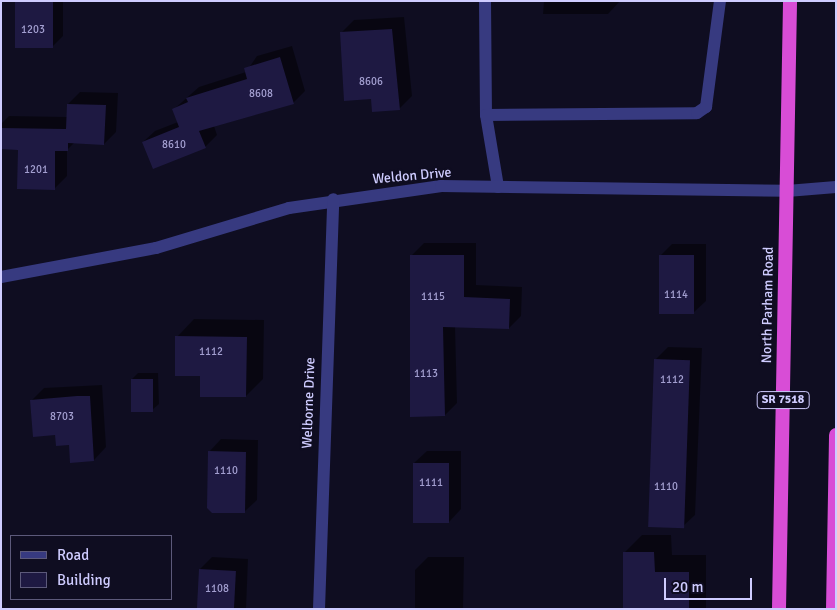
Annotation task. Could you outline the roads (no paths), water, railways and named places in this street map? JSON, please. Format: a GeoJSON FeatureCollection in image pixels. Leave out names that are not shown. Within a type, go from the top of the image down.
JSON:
{"type":"FeatureCollection","features":[{"type":"Feature","properties":{"kind":"highway","name":"North Parham Road"},"geometry":{"type":"LineString","coordinates":[[779,609],[790,1]]}},
{"type":"Feature","properties":{"kind":"highway"},"geometry":{"type":"LineString","coordinates":[[833,609],[836,435]]}},
{"type":"Feature","properties":{"kind":"street"},"geometry":{"type":"LineString","coordinates":[[485,1],[486,115],[498,187]]}},
{"type":"Feature","properties":{"kind":"street"},"geometry":{"type":"LineString","coordinates":[[486,115],[696,113],[706,107],[720,1]]}},
{"type":"Feature","properties":{"kind":"street","name":"Weldon Drive"},"geometry":{"type":"LineString","coordinates":[[1,277],[156,248],[333,199],[441,186],[787,191],[836,186]]}},
{"type":"Feature","properties":{"kind":"street","name":"Welborne Drive"},"geometry":{"type":"LineString","coordinates":[[319,609],[333,199]]}}]}
